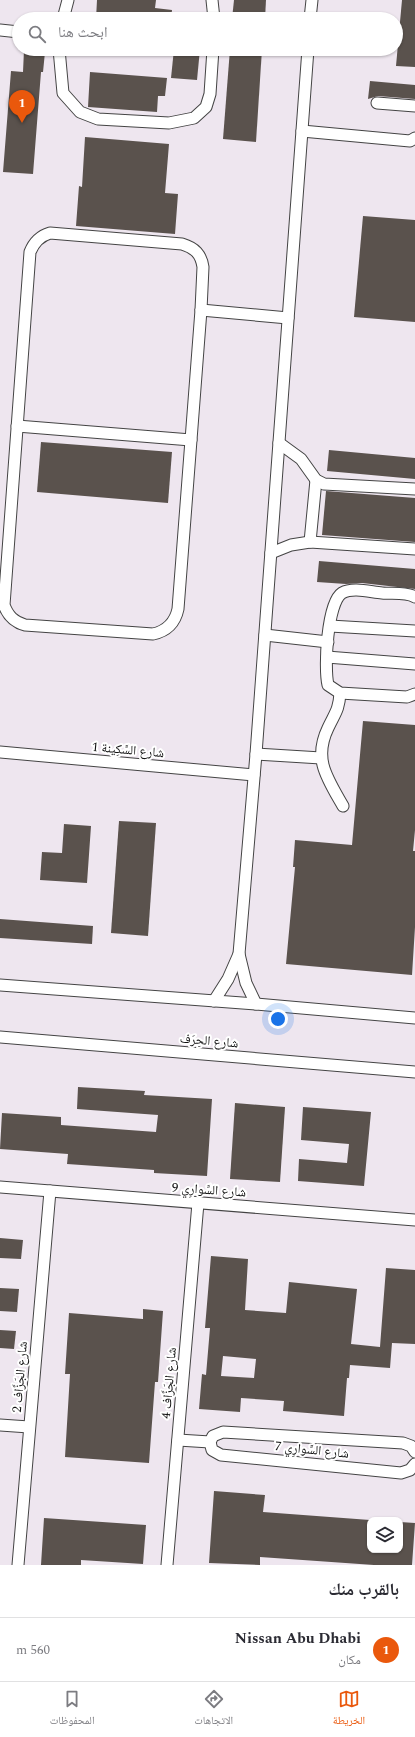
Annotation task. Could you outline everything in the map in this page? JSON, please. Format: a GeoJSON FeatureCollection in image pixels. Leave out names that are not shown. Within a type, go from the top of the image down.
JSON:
{"type":"FeatureCollection","features":[{"type":"Feature","properties":{"kind":"street"},"geometry":{"type":"LineString","coordinates":[[65,12],[68,0]]}},
{"type":"Feature","properties":{"kind":"street"},"geometry":{"type":"LineString","coordinates":[[212,0],[213,12]]}},
{"type":"Feature","properties":{"kind":"street"},"geometry":{"type":"LineString","coordinates":[[311,12],[312,0]]}},
{"type":"Feature","properties":{"kind":"street"},"geometry":{"type":"LineString","coordinates":[[0,30],[12,31]]}},
{"type":"Feature","properties":{"kind":"street"},"geometry":{"type":"LineString","coordinates":[[60,56],[63,93],[80,112],[98,119],[169,123],[194,118],[206,107],[210,94],[213,56]]}},
{"type":"Feature","properties":{"kind":"street"},"geometry":{"type":"LineString","coordinates":[[256,1004],[246,983],[239,954],[265,636],[307,56]]}},
{"type":"Feature","properties":{"kind":"street"},"geometry":{"type":"LineString","coordinates":[[377,103],[415,106]]}},
{"type":"Feature","properties":{"kind":"street"},"geometry":{"type":"LineString","coordinates":[[302,131],[410,142],[415,138]]}},
{"type":"Feature","properties":{"kind":"street"},"geometry":{"type":"LineString","coordinates":[[50,233],[56,233],[189,246],[199,254],[203,267],[201,310],[178,609],[177,615],[170,626],[165,630],[153,634],[25,625],[14,620],[6,611],[4,599],[17,426],[30,252],[32,246],[39,238],[50,233]]}},
{"type":"Feature","properties":{"kind":"street"},"geometry":{"type":"LineString","coordinates":[[201,310],[288,318]]}},
{"type":"Feature","properties":{"kind":"street"},"geometry":{"type":"LineString","coordinates":[[17,426],[191,440]]}},
{"type":"Feature","properties":{"kind":"street"},"geometry":{"type":"LineString","coordinates":[[279,442],[301,459],[316,480],[330,486],[415,489]]}},
{"type":"Feature","properties":{"kind":"street"},"geometry":{"type":"LineString","coordinates":[[310,542],[316,480]]}},
{"type":"Feature","properties":{"kind":"street"},"geometry":{"type":"LineString","coordinates":[[271,553],[291,545],[310,542],[415,549]]}},
{"type":"Feature","properties":{"kind":"street"},"geometry":{"type":"LineString","coordinates":[[415,597],[352,590],[342,594],[334,605],[328,642],[326,675],[328,685],[340,693],[407,697],[415,694]]}},
{"type":"Feature","properties":{"kind":"street"},"geometry":{"type":"LineString","coordinates":[[330,626],[415,631]]}},
{"type":"Feature","properties":{"kind":"street"},"geometry":{"type":"LineString","coordinates":[[265,636],[328,642]]}},
{"type":"Feature","properties":{"kind":"street"},"geometry":{"type":"LineString","coordinates":[[327,657],[415,664]]}},
{"type":"Feature","properties":{"kind":"street"},"geometry":{"type":"LineString","coordinates":[[340,693],[336,715],[321,743],[321,758],[332,786],[343,806]]}},
{"type":"Feature","properties":{"kind":"street","name":"شارع السَّكِينة 1"},"geometry":{"type":"LineString","coordinates":[[0,752],[254,775]]}},
{"type":"Feature","properties":{"kind":"street"},"geometry":{"type":"LineString","coordinates":[[256,754],[321,758]]}},
{"type":"Feature","properties":{"kind":"street"},"geometry":{"type":"LineString","coordinates":[[214,1001],[228,979],[239,954]]}},
{"type":"Feature","properties":{"kind":"street"},"geometry":{"type":"LineString","coordinates":[[0,985],[256,1004],[415,1018]]}},
{"type":"Feature","properties":{"kind":"street","name":"شارع الحِرَف"},"geometry":{"type":"LineString","coordinates":[[0,1038],[415,1072]]}},
{"type":"Feature","properties":{"kind":"street","name":"شارع السَّوارِي 9"},"geometry":{"type":"LineString","coordinates":[[0,1188],[415,1220]]}},
{"type":"Feature","properties":{"kind":"street","name":"شارع الجَزَّاف 2"},"geometry":{"type":"LineString","coordinates":[[18,1565],[50,1191]]}},
{"type":"Feature","properties":{"kind":"street","name":"شارع الجَزَّاف 4"},"geometry":{"type":"LineString","coordinates":[[167,1565],[198,1203]]}},
{"type":"Feature","properties":{"kind":"street"},"geometry":{"type":"LineString","coordinates":[[0,1425],[29,1427]]}},
{"type":"Feature","properties":{"kind":"street","name":"شارع السَّوارِي 7"},"geometry":{"type":"LineString","coordinates":[[415,1452],[411,1446],[403,1443],[223,1432],[213,1436],[210,1442],[212,1450],[221,1455],[401,1473],[410,1470],[415,1464]]}},
{"type":"Feature","properties":{"kind":"street"},"geometry":{"type":"LineString","coordinates":[[178,1440],[210,1442]]}},
{"type":"Feature","properties":{"kind":"shaded area"},"geometry":{"type":"Polygon","coordinates":[[[0,0],[415,0],[415,1565],[0,1565],[0,0]]]}},
{"type":"Feature","properties":{"kind":"building"},"geometry":{"type":"Polygon","coordinates":[[[97,0],[156,0],[155,8],[172,10],[172,12],[96,12],[97,0]]]}},
{"type":"Feature","properties":{"kind":"building"},"geometry":{"type":"Polygon","coordinates":[[[234,0],[266,0],[265,12],[233,12],[234,0]]]}},
{"type":"Feature","properties":{"kind":"building"},"geometry":{"type":"Polygon","coordinates":[[[402,0],[415,0],[415,67],[396,66],[397,56],[403,56],[403,12],[401,12],[402,0]]]}},
{"type":"Feature","properties":{"kind":"building"},"geometry":{"type":"Polygon","coordinates":[[[24,56],[45,56],[43,72],[41,72],[33,174],[3,172],[11,71],[23,72],[24,56]]]}},
{"type":"Feature","properties":{"kind":"building"},"geometry":{"type":"Polygon","coordinates":[[[173,56],[199,56],[197,80],[171,78],[173,56]]]}},
{"type":"Feature","properties":{"kind":"building"},"geometry":{"type":"Polygon","coordinates":[[[229,56],[262,56],[256,142],[223,139],[229,56]]]}},
{"type":"Feature","properties":{"kind":"building"},"geometry":{"type":"Polygon","coordinates":[[[90,72],[167,78],[165,96],[158,96],[157,112],[88,107],[90,72]]]}},
{"type":"Feature","properties":{"kind":"building"},"geometry":{"type":"Polygon","coordinates":[[[370,81],[415,85],[415,99],[378,96],[368,99],[370,81]]]}},
{"type":"Feature","properties":{"kind":"building"},"geometry":{"type":"Polygon","coordinates":[[[85,137],[169,144],[165,193],[178,194],[175,234],[76,226],[79,186],[82,187],[85,137]]]}},
{"type":"Feature","properties":{"kind":"building"},"geometry":{"type":"Polygon","coordinates":[[[363,216],[415,220],[415,322],[354,317],[363,216]]]}},
{"type":"Feature","properties":{"kind":"building"},"geometry":{"type":"Polygon","coordinates":[[[41,442],[172,452],[168,503],[37,492],[41,442]]]}},
{"type":"Feature","properties":{"kind":"building"},"geometry":{"type":"Polygon","coordinates":[[[329,450],[415,458],[415,479],[327,471],[329,450]]]}},
{"type":"Feature","properties":{"kind":"building"},"geometry":{"type":"Polygon","coordinates":[[[326,491],[415,498],[415,542],[322,535],[326,491]]]}},
{"type":"Feature","properties":{"kind":"building"},"geometry":{"type":"Polygon","coordinates":[[[319,561],[415,569],[415,589],[362,583],[346,584],[317,582],[319,561]]]}},
{"type":"Feature","properties":{"kind":"building"},"geometry":{"type":"Polygon","coordinates":[[[363,721],[415,725],[415,830],[413,851],[415,851],[415,927],[412,975],[286,964],[295,867],[293,867],[295,840],[352,845],[363,721]]]}},
{"type":"Feature","properties":{"kind":"building"},"geometry":{"type":"Polygon","coordinates":[[[119,821],[156,823],[148,936],[111,933],[119,821]]]}},
{"type":"Feature","properties":{"kind":"building"},"geometry":{"type":"Polygon","coordinates":[[[64,824],[91,826],[87,883],[40,880],[42,852],[62,853],[64,824]]]}},
{"type":"Feature","properties":{"kind":"building"},"geometry":{"type":"Polygon","coordinates":[[[0,919],[93,926],[92,944],[0,938],[0,919]]]}},
{"type":"Feature","properties":{"kind":"building"},"geometry":{"type":"Polygon","coordinates":[[[78,1087],[145,1091],[144,1095],[212,1099],[207,1176],[154,1173],[154,1170],[67,1164],[68,1154],[0,1149],[2,1113],[61,1117],[61,1125],[156,1132],[158,1115],[77,1109],[78,1087]]]}},
{"type":"Feature","properties":{"kind":"building"},"geometry":{"type":"Polygon","coordinates":[[[235,1103],[285,1107],[280,1182],[230,1179],[235,1103]]]}},
{"type":"Feature","properties":{"kind":"building"},"geometry":{"type":"Polygon","coordinates":[[[303,1107],[371,1112],[364,1186],[298,1181],[299,1159],[347,1163],[349,1144],[301,1140],[303,1107]]]}},
{"type":"Feature","properties":{"kind":"building"},"geometry":{"type":"Polygon","coordinates":[[[0,1238],[23,1240],[21,1259],[0,1258],[0,1238]]]}},
{"type":"Feature","properties":{"kind":"building"},"geometry":{"type":"Polygon","coordinates":[[[211,1256],[248,1259],[245,1310],[286,1313],[289,1282],[357,1289],[351,1344],[380,1347],[386,1268],[415,1270],[415,1344],[392,1343],[390,1368],[350,1365],[349,1378],[347,1378],[344,1416],[283,1411],[284,1401],[241,1398],[240,1412],[199,1409],[202,1374],[206,1375],[210,1328],[205,1328],[211,1256]],[[223,1356],[221,1376],[254,1378],[256,1359],[223,1356]]]}},
{"type":"Feature","properties":{"kind":"building"},"geometry":{"type":"Polygon","coordinates":[[[0,1288],[19,1289],[17,1312],[0,1311],[0,1288]]]}},
{"type":"Feature","properties":{"kind":"building"},"geometry":{"type":"Polygon","coordinates":[[[143,1309],[163,1311],[158,1382],[155,1382],[149,1463],[65,1457],[70,1374],[65,1374],[69,1313],[143,1319],[143,1309]]]}},
{"type":"Feature","properties":{"kind":"building"},"geometry":{"type":"Polygon","coordinates":[[[0,1330],[16,1331],[14,1349],[0,1348],[0,1330]]]}},
{"type":"Feature","properties":{"kind":"building"},"geometry":{"type":"Polygon","coordinates":[[[214,1491],[265,1495],[263,1512],[367,1520],[367,1553],[403,1553],[403,1522],[415,1523],[412,1565],[374,1565],[260,1557],[260,1565],[209,1563],[214,1491]]]}},
{"type":"Feature","properties":{"kind":"building"},"geometry":{"type":"Polygon","coordinates":[[[44,1518],[146,1525],[143,1564],[81,1560],[81,1565],[41,1565],[44,1518]]]}},
{"type":"Feature","properties":{"kind":"place","name":"Nissan Abu Dhabi"},"geometry":{"type":"Point","coordinates":[22,123]}}]}
